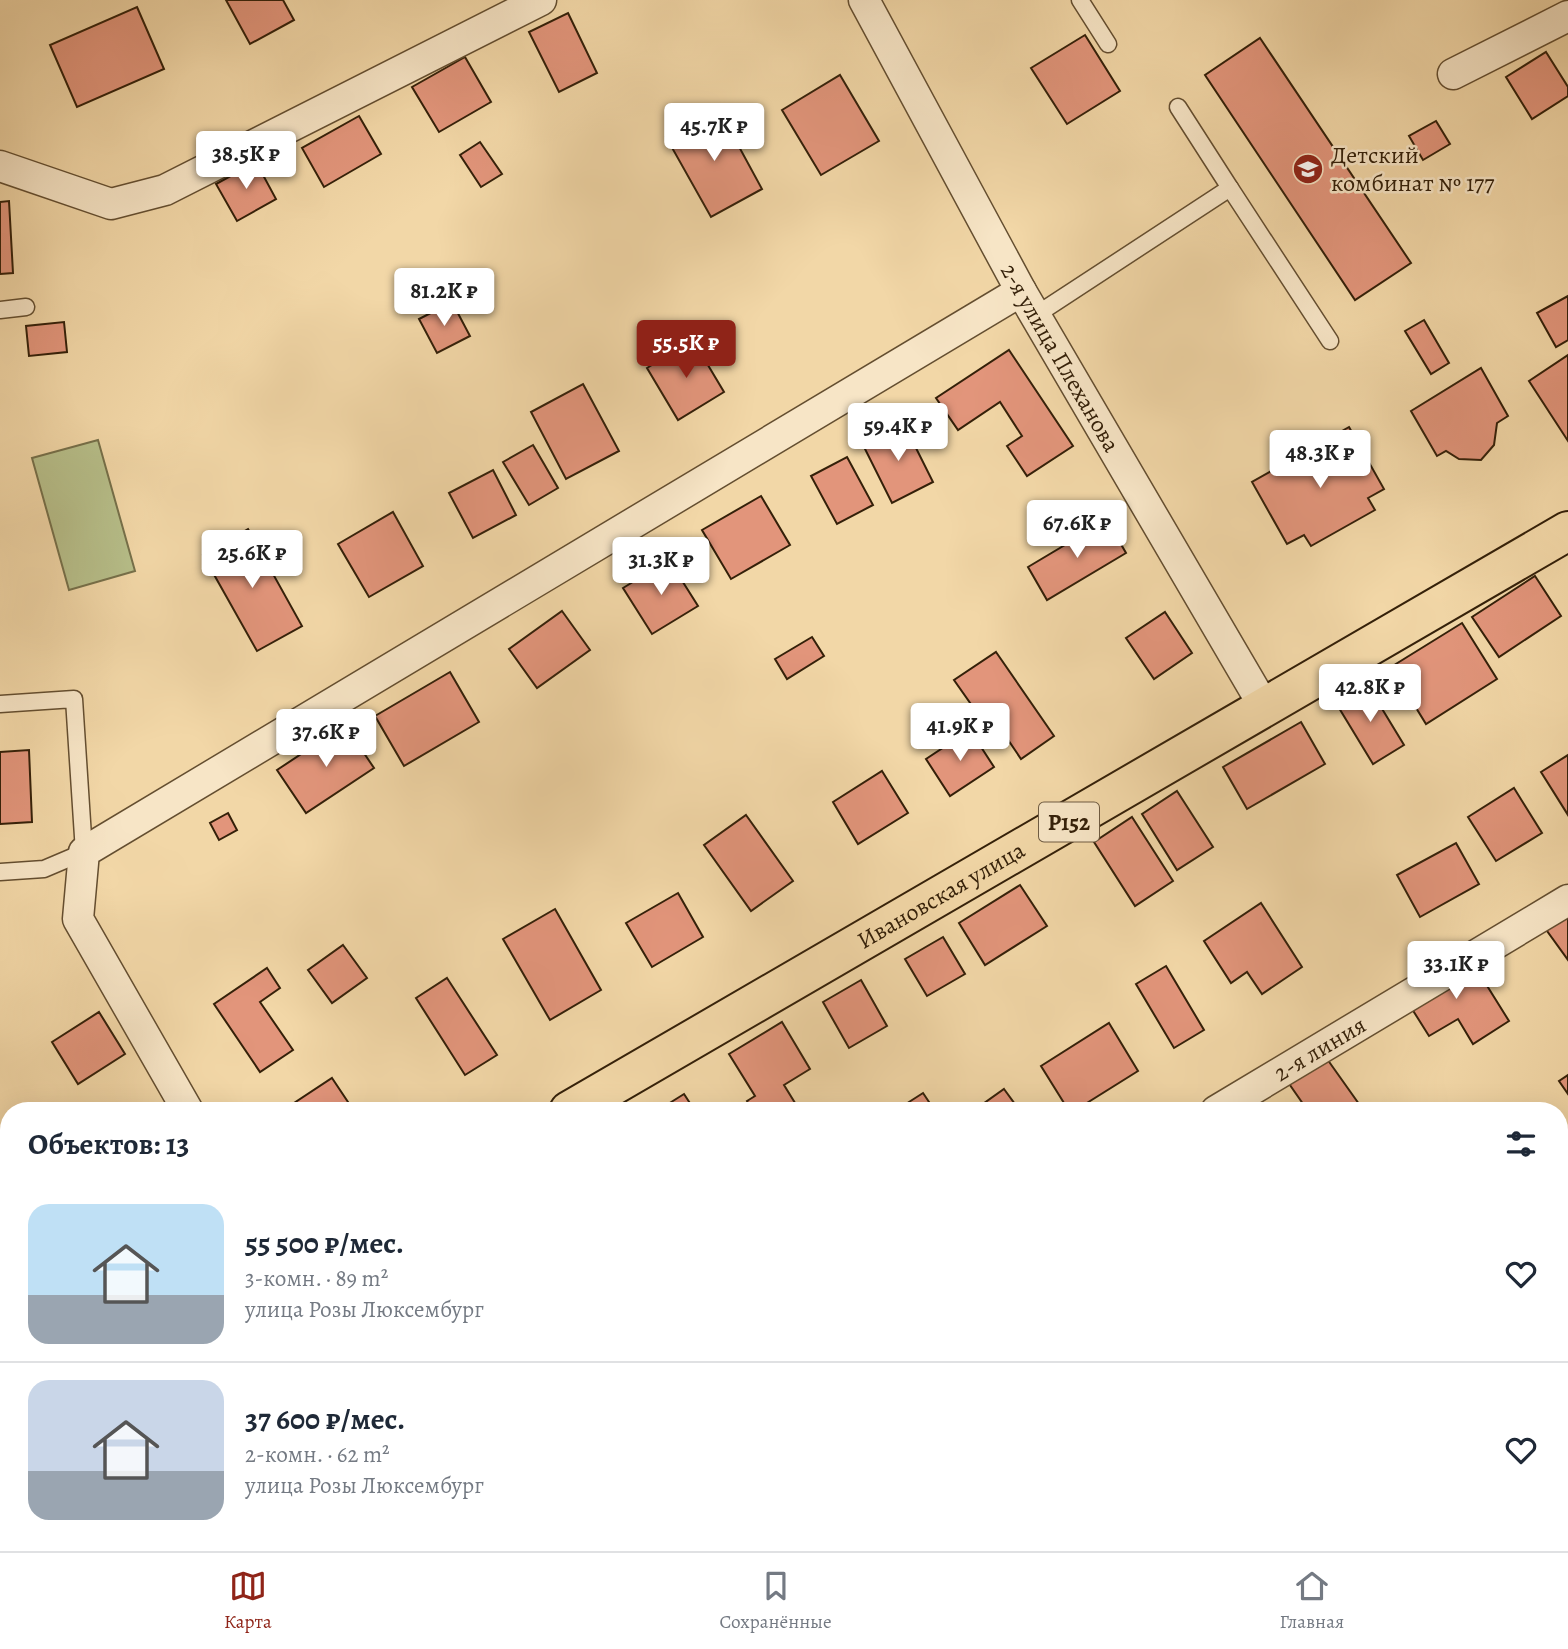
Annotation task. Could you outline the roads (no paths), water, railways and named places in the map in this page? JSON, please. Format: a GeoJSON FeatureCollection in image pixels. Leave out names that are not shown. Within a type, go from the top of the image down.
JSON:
{"type":"FeatureCollection","features":[{"type":"Feature","properties":{"kind":"main road","name":"Ивановская улица"},"geometry":{"type":"LineString","coordinates":[[585,1102],[1568,531]]}},
{"type":"Feature","properties":{"kind":"street"},"geometry":{"type":"LineString","coordinates":[[0,166],[111,204],[165,190],[541,0]]}},
{"type":"Feature","properties":{"kind":"street","name":"2-я улица Плеханова"},"geometry":{"type":"LineString","coordinates":[[864,0],[1029,303],[1265,708]]}},
{"type":"Feature","properties":{"kind":"street"},"geometry":{"type":"LineString","coordinates":[[1452,74],[1568,16]]}},
{"type":"Feature","properties":{"kind":"street"},"geometry":{"type":"LineString","coordinates":[[183,1102],[78,919],[84,852],[1029,303]]}},
{"type":"Feature","properties":{"kind":"street","name":"2-я линия"},"geometry":{"type":"LineString","coordinates":[[1231,1102],[1568,900]]}},
{"type":"Feature","properties":{"kind":"lane"},"geometry":{"type":"LineString","coordinates":[[1080,0],[1108,44]]}},
{"type":"Feature","properties":{"kind":"lane"},"geometry":{"type":"LineString","coordinates":[[1178,107],[1330,341]]}},
{"type":"Feature","properties":{"kind":"lane"},"geometry":{"type":"LineString","coordinates":[[1029,303],[1230,188]]}},
{"type":"Feature","properties":{"kind":"lane"},"geometry":{"type":"LineString","coordinates":[[0,310],[26,307]]}},
{"type":"Feature","properties":{"kind":"lane"},"geometry":{"type":"LineString","coordinates":[[0,704],[74,699],[84,852],[44,869],[0,872]]}},
{"type":"Feature","properties":{"kind":"place","name":"Детский комбинат № 177"},"geometry":{"type":"Point","coordinates":[1308,169]}}]}
